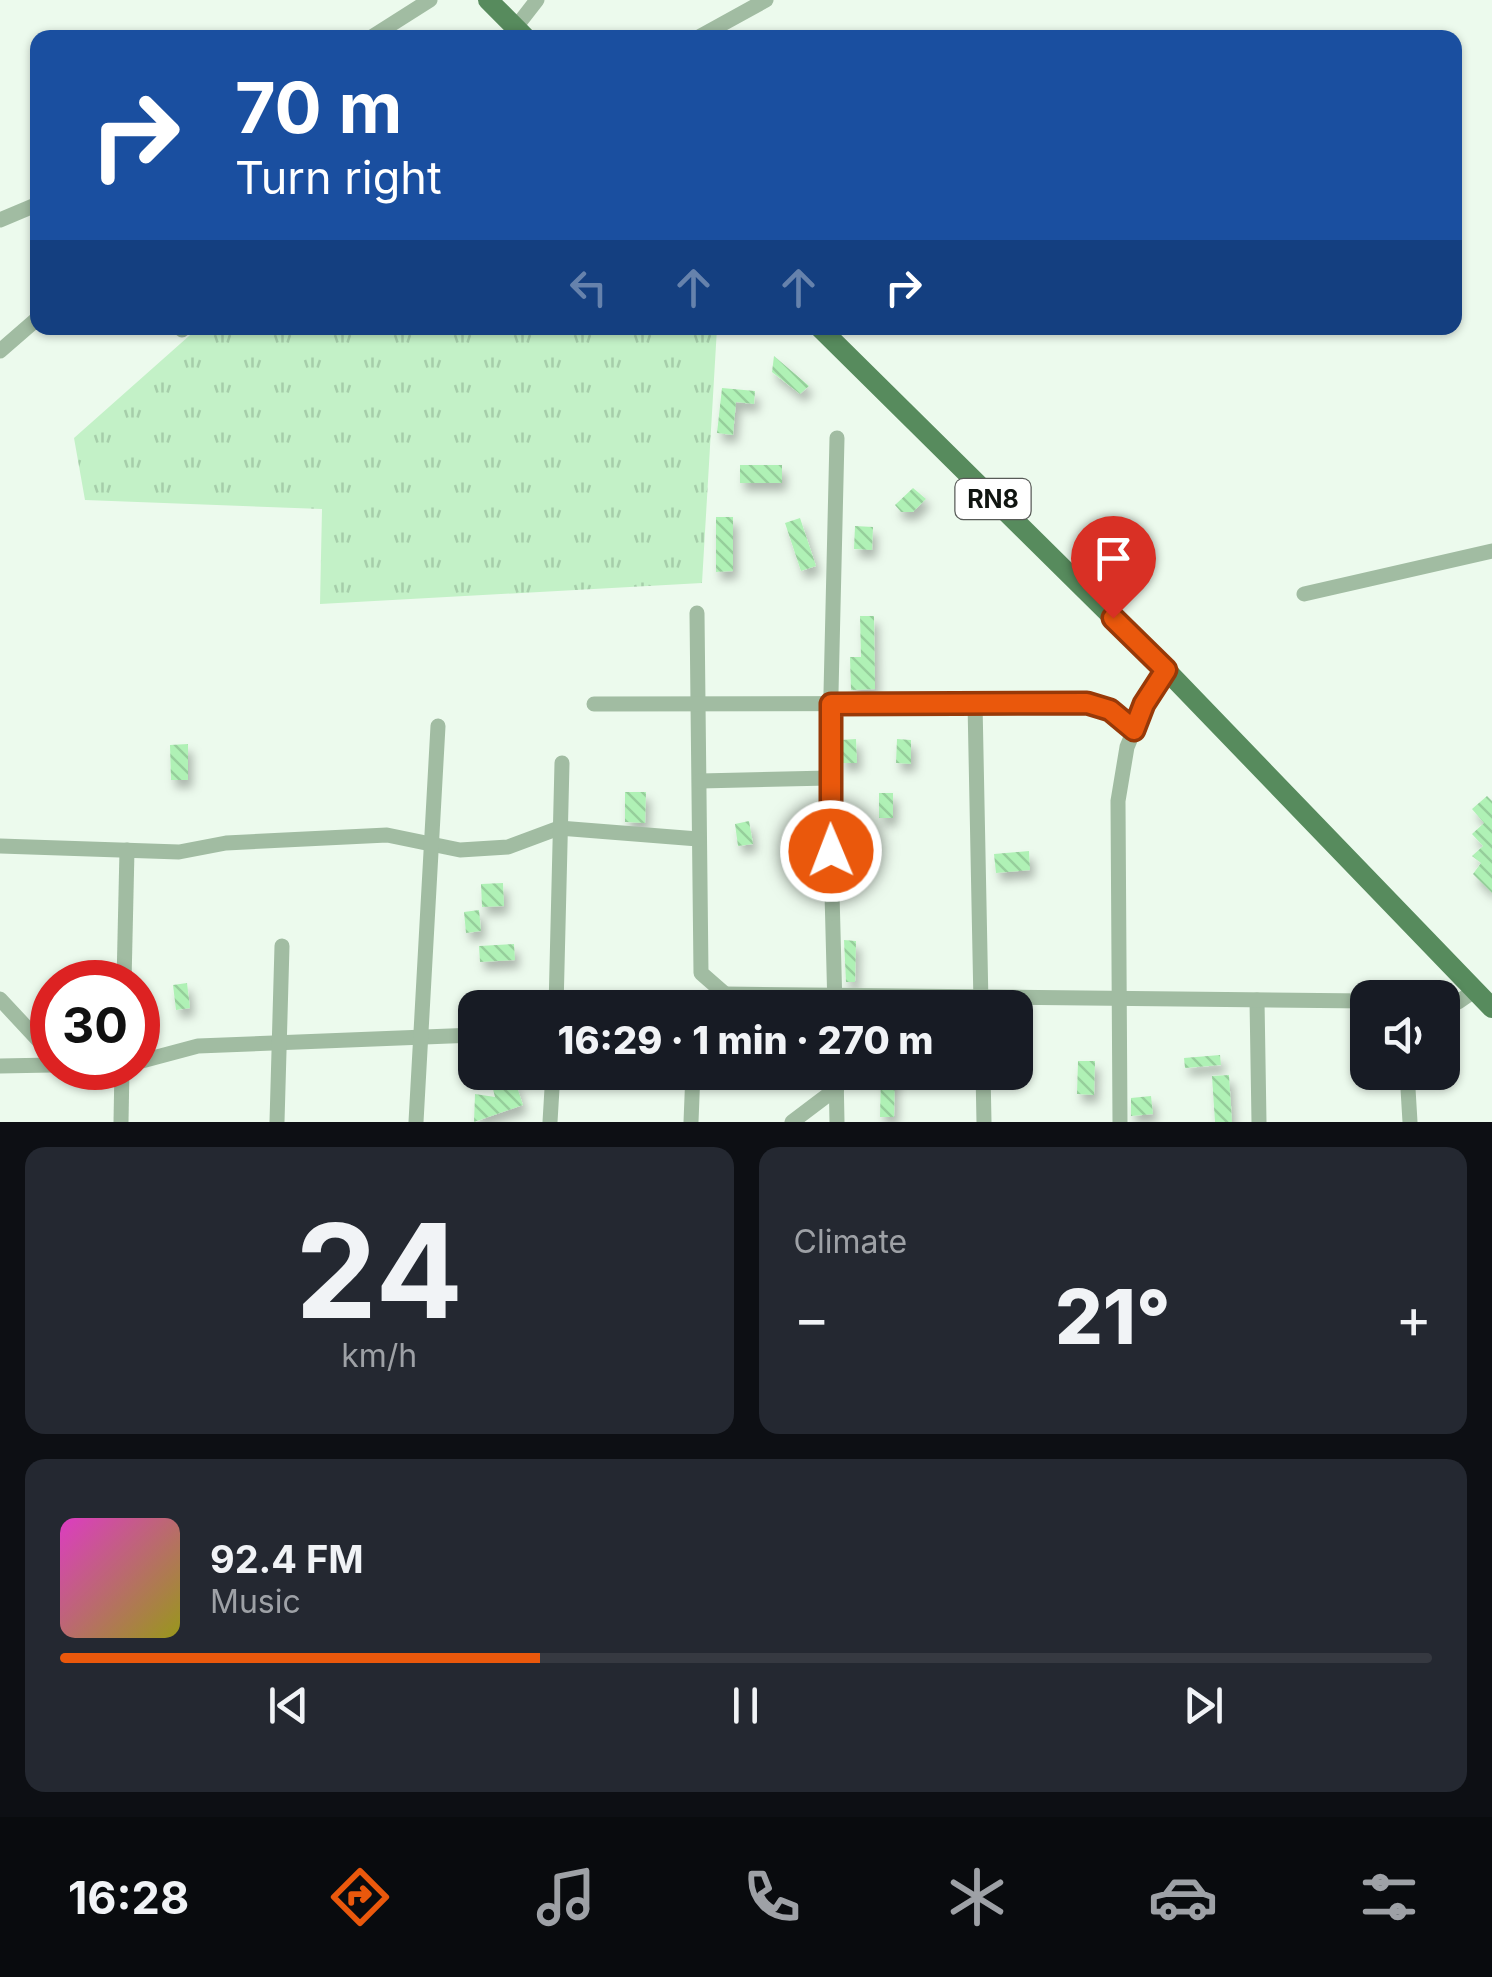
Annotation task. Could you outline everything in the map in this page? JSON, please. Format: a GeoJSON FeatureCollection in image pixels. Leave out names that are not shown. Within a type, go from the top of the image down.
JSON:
{"type":"FeatureCollection","features":[{"type":"Feature","properties":{"kind":"main road"},"geometry":{"type":"LineString","coordinates":[[488,0],[519,30]]}},
{"type":"Feature","properties":{"kind":"main road","name":"RN8"},"geometry":{"type":"LineString","coordinates":[[827,335],[1166,670],[1492,1008]]}},
{"type":"Feature","properties":{"kind":"street"},"geometry":{"type":"LineString","coordinates":[[383,30],[430,0]]}},
{"type":"Feature","properties":{"kind":"street"},"geometry":{"type":"LineString","coordinates":[[522,30],[537,0]]}},
{"type":"Feature","properties":{"kind":"street"},"geometry":{"type":"LineString","coordinates":[[712,30],[766,0]]}},
{"type":"Feature","properties":{"kind":"street"},"geometry":{"type":"LineString","coordinates":[[0,220],[30,207]]}},
{"type":"Feature","properties":{"kind":"street"},"geometry":{"type":"LineString","coordinates":[[0,351],[30,325]]}},
{"type":"Feature","properties":{"kind":"street"},"geometry":{"type":"LineString","coordinates":[[835,990],[829,778],[837,438]]}},
{"type":"Feature","properties":{"kind":"street"},"geometry":{"type":"LineString","coordinates":[[1304,594],[1492,551]]}},
{"type":"Feature","properties":{"kind":"street"},"geometry":{"type":"LineString","coordinates":[[697,613],[702,973],[712,990]]}},
{"type":"Feature","properties":{"kind":"street"},"geometry":{"type":"LineString","coordinates":[[1120,1122],[1118,801],[1127,747],[1144,704],[1166,670]]}},
{"type":"Feature","properties":{"kind":"street"},"geometry":{"type":"LineString","coordinates":[[975,703],[981,990]]}},
{"type":"Feature","properties":{"kind":"street"},"geometry":{"type":"LineString","coordinates":[[594,704],[1087,703],[1110,710],[1134,730]]}},
{"type":"Feature","properties":{"kind":"street"},"geometry":{"type":"LineString","coordinates":[[416,1122],[438,726]]}},
{"type":"Feature","properties":{"kind":"street"},"geometry":{"type":"LineString","coordinates":[[556,990],[562,763]]}},
{"type":"Feature","properties":{"kind":"street"},"geometry":{"type":"LineString","coordinates":[[700,781],[829,778]]}},
{"type":"Feature","properties":{"kind":"street"},"geometry":{"type":"LineString","coordinates":[[0,846],[179,852],[226,843],[387,835],[460,850],[508,847],[559,828],[698,838]]}},
{"type":"Feature","properties":{"kind":"street"},"geometry":{"type":"LineString","coordinates":[[124,960],[127,850]]}},
{"type":"Feature","properties":{"kind":"street"},"geometry":{"type":"LineString","coordinates":[[278,1122],[282,946]]}},
{"type":"Feature","properties":{"kind":"street"},"geometry":{"type":"LineString","coordinates":[[1460,1001],[1474,991]]}},
{"type":"Feature","properties":{"kind":"street"},"geometry":{"type":"LineString","coordinates":[[0,999],[30,1031]]}},
{"type":"Feature","properties":{"kind":"street"},"geometry":{"type":"LineString","coordinates":[[1033,1000],[1350,1001]]}},
{"type":"Feature","properties":{"kind":"street"},"geometry":{"type":"LineString","coordinates":[[1257,1000],[1259,1122]]}},
{"type":"Feature","properties":{"kind":"street"},"geometry":{"type":"LineString","coordinates":[[160,1056],[198,1046],[458,1036]]}},
{"type":"Feature","properties":{"kind":"street"},"geometry":{"type":"LineString","coordinates":[[0,1066],[30,1066]]}},
{"type":"Feature","properties":{"kind":"street"},"geometry":{"type":"LineString","coordinates":[[121,1122],[122,1090]]}},
{"type":"Feature","properties":{"kind":"street"},"geometry":{"type":"LineString","coordinates":[[550,1122],[552,1090]]}},
{"type":"Feature","properties":{"kind":"street"},"geometry":{"type":"LineString","coordinates":[[692,1122],[693,1090]]}},
{"type":"Feature","properties":{"kind":"street"},"geometry":{"type":"LineString","coordinates":[[792,1122],[826,1090]]}},
{"type":"Feature","properties":{"kind":"street"},"geometry":{"type":"LineString","coordinates":[[836,1090],[837,1122]]}},
{"type":"Feature","properties":{"kind":"street"},"geometry":{"type":"LineString","coordinates":[[983,1090],[984,1122]]}},
{"type":"Feature","properties":{"kind":"street"},"geometry":{"type":"LineString","coordinates":[[1408,1090],[1410,1122]]}},
{"type":"Feature","properties":{"kind":"green space"},"geometry":{"type":"Polygon","coordinates":[[[190,335],[717,335],[702,583],[320,604],[322,509],[85,500],[74,438],[190,335]]]}},
{"type":"Feature","properties":{"kind":"building"},"geometry":{"type":"Polygon","coordinates":[[[774,356],[809,386],[800,394],[772,372],[774,356]]]}},
{"type":"Feature","properties":{"kind":"building"},"geometry":{"type":"Polygon","coordinates":[[[722,388],[755,391],[754,404],[736,402],[733,435],[717,433],[722,388]]]}},
{"type":"Feature","properties":{"kind":"building"},"geometry":{"type":"Polygon","coordinates":[[[740,465],[782,465],[782,483],[740,483],[740,465]]]}},
{"type":"Feature","properties":{"kind":"building"},"geometry":{"type":"Polygon","coordinates":[[[913,488],[926,499],[913,512],[901,512],[895,505],[913,488]]]}},
{"type":"Feature","properties":{"kind":"building"},"geometry":{"type":"Polygon","coordinates":[[[716,517],[733,517],[733,571],[716,572],[716,517]]]}},
{"type":"Feature","properties":{"kind":"building"},"geometry":{"type":"Polygon","coordinates":[[[800,518],[816,566],[801,571],[785,523],[800,518]]]}},
{"type":"Feature","properties":{"kind":"building"},"geometry":{"type":"Polygon","coordinates":[[[855,526],[873,527],[872,550],[854,549],[855,526]]]}},
{"type":"Feature","properties":{"kind":"building"},"geometry":{"type":"Polygon","coordinates":[[[860,616],[874,616],[875,689],[851,690],[850,657],[861,657],[860,616]]]}},
{"type":"Feature","properties":{"kind":"building"},"geometry":{"type":"Polygon","coordinates":[[[856,739],[857,763],[841,763],[841,740],[856,739]]]}},
{"type":"Feature","properties":{"kind":"building"},"geometry":{"type":"Polygon","coordinates":[[[897,739],[911,740],[911,764],[896,763],[897,739]]]}},
{"type":"Feature","properties":{"kind":"building"},"geometry":{"type":"Polygon","coordinates":[[[188,744],[188,780],[171,780],[170,745],[188,744]]]}},
{"type":"Feature","properties":{"kind":"building"},"geometry":{"type":"Polygon","coordinates":[[[625,792],[646,792],[645,823],[625,822],[625,792]]]}},
{"type":"Feature","properties":{"kind":"building"},"geometry":{"type":"Polygon","coordinates":[[[879,793],[893,793],[893,818],[879,818],[879,793]]]}},
{"type":"Feature","properties":{"kind":"building"},"geometry":{"type":"Polygon","coordinates":[[[1487,796],[1492,801],[1492,893],[1473,874],[1481,863],[1472,856],[1483,846],[1472,834],[1484,823],[1472,809],[1487,796]]]}},
{"type":"Feature","properties":{"kind":"building"},"geometry":{"type":"Polygon","coordinates":[[[749,821],[753,844],[738,846],[735,824],[749,821]]]}},
{"type":"Feature","properties":{"kind":"building"},"geometry":{"type":"Polygon","coordinates":[[[1029,851],[1030,870],[996,873],[994,854],[1029,851]]]}},
{"type":"Feature","properties":{"kind":"building"},"geometry":{"type":"Polygon","coordinates":[[[503,883],[504,906],[482,907],[481,884],[503,883]]]}},
{"type":"Feature","properties":{"kind":"building"},"geometry":{"type":"Polygon","coordinates":[[[479,910],[481,931],[466,933],[464,912],[479,910]]]}},
{"type":"Feature","properties":{"kind":"building"},"geometry":{"type":"Polygon","coordinates":[[[844,940],[856,941],[855,982],[846,982],[844,940]]]}},
{"type":"Feature","properties":{"kind":"building"},"geometry":{"type":"Polygon","coordinates":[[[514,944],[515,960],[480,962],[479,946],[514,944]]]}},
{"type":"Feature","properties":{"kind":"building"},"geometry":{"type":"Polygon","coordinates":[[[187,983],[190,1008],[176,1010],[173,985],[187,983]]]}},
{"type":"Feature","properties":{"kind":"building"},"geometry":{"type":"Polygon","coordinates":[[[1220,1055],[1221,1065],[1185,1068],[1184,1058],[1220,1055]]]}},
{"type":"Feature","properties":{"kind":"building"},"geometry":{"type":"Polygon","coordinates":[[[1078,1061],[1095,1061],[1094,1095],[1077,1094],[1078,1061]]]}},
{"type":"Feature","properties":{"kind":"building"},"geometry":{"type":"Polygon","coordinates":[[[1229,1075],[1232,1122],[1215,1122],[1212,1076],[1229,1075]]]}},
{"type":"Feature","properties":{"kind":"building"},"geometry":{"type":"Polygon","coordinates":[[[493,1090],[518,1090],[523,1105],[474,1122],[475,1094],[495,1097],[493,1090]]]}},
{"type":"Feature","properties":{"kind":"building"},"geometry":{"type":"Polygon","coordinates":[[[881,1090],[895,1090],[894,1117],[880,1117],[881,1090]]]}},
{"type":"Feature","properties":{"kind":"building"},"geometry":{"type":"Polygon","coordinates":[[[1151,1096],[1153,1114],[1131,1116],[1131,1098],[1151,1096]]]}},
{"type":"Feature","properties":{"kind":"route"},"geometry":{"type":"LineString","coordinates":[[831,851],[831,704],[1087,703],[1110,710],[1134,730],[1144,704],[1166,670],[1113,618]]}}]}
